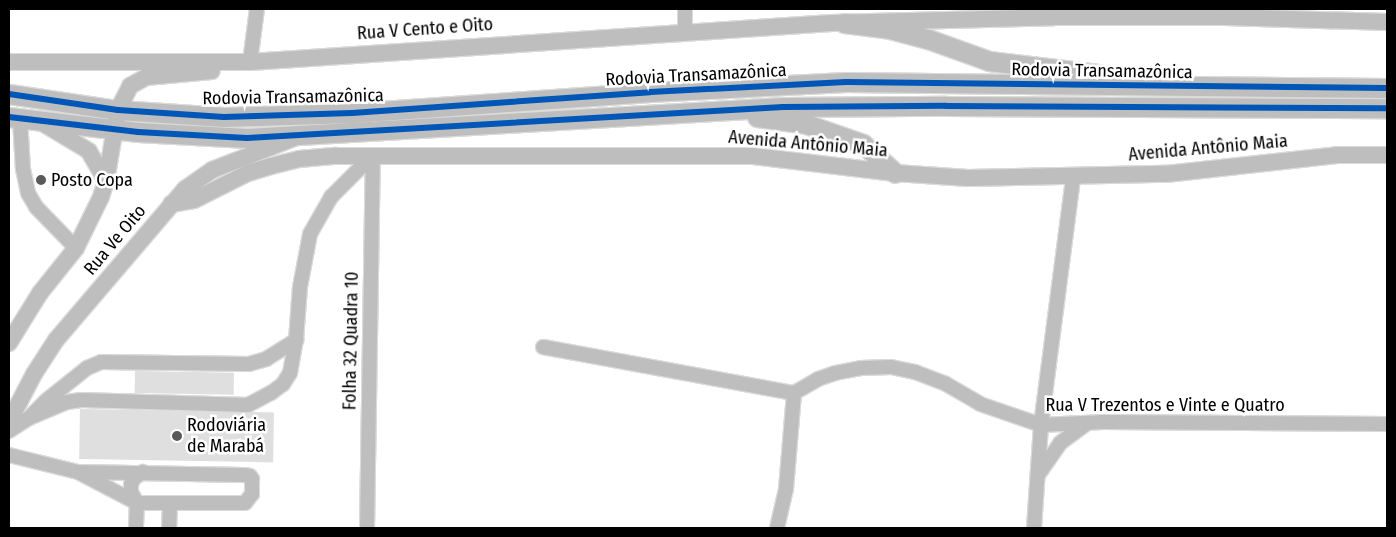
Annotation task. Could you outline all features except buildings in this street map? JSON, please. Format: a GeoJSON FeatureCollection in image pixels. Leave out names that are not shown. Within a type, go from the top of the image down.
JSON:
{"type":"FeatureCollection","features":[{"type":"Feature","properties":{"kind":"highway"},"geometry":{"type":"LineString","coordinates":[[844,23],[890,29],[918,36],[990,61],[1098,74],[1136,87]]}},
{"type":"Feature","properties":{"kind":"highway","name":"Rodovia Transamazônica"},"geometry":{"type":"LineString","coordinates":[[9,94],[118,110],[224,117],[290,116],[846,82],[1136,87],[1387,88]]}},
{"type":"Feature","properties":{"kind":"highway","name":"Rodovia Transamazônica"},"geometry":{"type":"LineString","coordinates":[[22,119],[116,130],[247,138],[783,107],[1387,108]]}},
{"type":"Feature","properties":{"kind":"highway"},"geometry":{"type":"LineString","coordinates":[[698,112],[760,117],[806,124],[863,144],[895,173]]}},
{"type":"Feature","properties":{"kind":"main road","name":"Rua V Cento e Oito"},"geometry":{"type":"LineString","coordinates":[[9,62],[250,62],[685,32],[1054,13],[1226,16],[1370,14],[1387,22]]}},
{"type":"Feature","properties":{"kind":"main road"},"geometry":{"type":"LineString","coordinates":[[118,110],[130,86],[146,77],[216,71],[250,62]]}},
{"type":"Feature","properties":{"kind":"main road","name":"Rua Ve Oito"},"geometry":{"type":"LineString","coordinates":[[9,342],[40,293],[76,248],[101,197],[116,130],[118,110]]}},
{"type":"Feature","properties":{"kind":"main road"},"geometry":{"type":"LineString","coordinates":[[22,119],[89,151],[106,181]]}},
{"type":"Feature","properties":{"kind":"main road","name":"Rua Ve Oito"},"geometry":{"type":"LineString","coordinates":[[9,422],[34,374],[56,340],[185,189],[212,170],[298,136]]}},
{"type":"Feature","properties":{"kind":"main road","name":"Avenida Antônio Maia"},"geometry":{"type":"LineString","coordinates":[[171,204],[194,200],[248,173],[271,166],[308,158],[373,155],[753,156],[895,173],[968,178],[1166,174],[1337,155],[1387,155]]}},
{"type":"Feature","properties":{"kind":"street"},"geometry":{"type":"LineString","coordinates":[[250,62],[257,9]]}},
{"type":"Feature","properties":{"kind":"street"},"geometry":{"type":"LineString","coordinates":[[685,9],[685,32]]}},
{"type":"Feature","properties":{"kind":"street"},"geometry":{"type":"LineString","coordinates":[[22,119],[23,169],[28,193],[36,207],[76,248]]}},
{"type":"Feature","properties":{"kind":"street"},"geometry":{"type":"LineString","coordinates":[[29,418],[67,402],[81,400],[248,405],[260,400],[283,384],[290,373],[296,340],[300,287],[310,234],[331,197],[373,155]]}},
{"type":"Feature","properties":{"kind":"street","name":"Folha 32 Quadra 10"},"geometry":{"type":"LineString","coordinates":[[367,528],[373,155]]}},
{"type":"Feature","properties":{"kind":"street"},"geometry":{"type":"LineString","coordinates":[[1034,528],[1041,425],[1073,177]]}},
{"type":"Feature","properties":{"kind":"street"},"geometry":{"type":"LineString","coordinates":[[9,431],[29,418],[68,382],[87,368],[101,362],[249,364],[266,359],[296,340]]}},
{"type":"Feature","properties":{"kind":"street"},"geometry":{"type":"LineString","coordinates":[[543,348],[794,394],[784,504],[777,528]]}},
{"type":"Feature","properties":{"kind":"street","name":"Rua V Trezentos e Vinte e Quatro"},"geometry":{"type":"LineString","coordinates":[[794,394],[818,379],[836,373],[861,368],[891,367],[923,375],[946,384],[980,404],[1041,425],[1387,424]]}},
{"type":"Feature","properties":{"kind":"street"},"geometry":{"type":"LineString","coordinates":[[1038,476],[1060,443],[1086,424]]}},
{"type":"Feature","properties":{"kind":"street"},"geometry":{"type":"LineString","coordinates":[[9,455],[78,472],[143,472],[250,476],[253,484],[250,499],[237,504],[137,503],[78,472]]}},
{"type":"Feature","properties":{"kind":"street"},"geometry":{"type":"LineString","coordinates":[[136,528],[137,503],[131,492],[131,484],[134,478],[143,472]]}},
{"type":"Feature","properties":{"kind":"street"},"geometry":{"type":"LineString","coordinates":[[168,528],[170,503]]}},
{"type":"Feature","properties":{"kind":"cycle path"},"geometry":{"type":"LineString","coordinates":[[9,94],[118,110],[224,117],[352,113],[650,92],[846,82],[1387,88]]}},
{"type":"Feature","properties":{"kind":"cycle path"},"geometry":{"type":"LineString","coordinates":[[9,117],[138,132],[247,138],[783,107],[1387,108]]}},
{"type":"Feature","properties":{"kind":"place","name":"Posto Copa"},"geometry":{"type":"Point","coordinates":[41,180]}},
{"type":"Feature","properties":{"kind":"place","name":"Rodoviária de Marabá"},"geometry":{"type":"Point","coordinates":[177,436]}}]}
